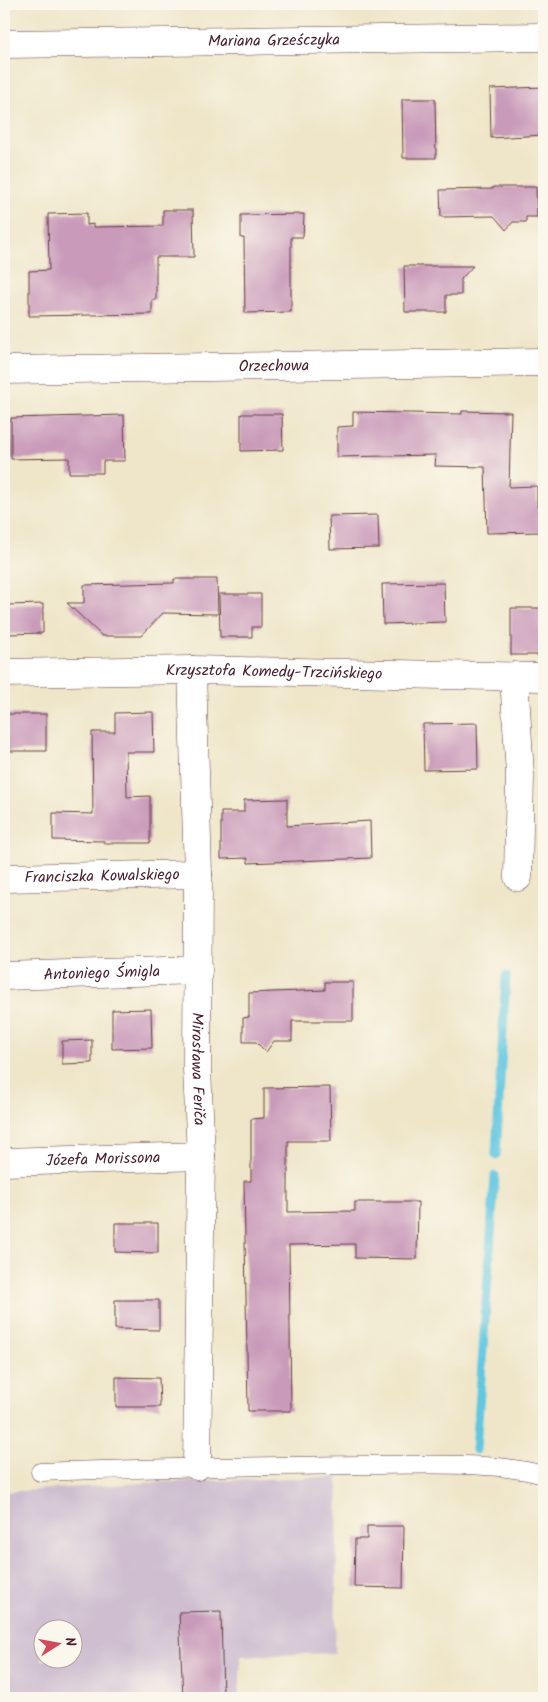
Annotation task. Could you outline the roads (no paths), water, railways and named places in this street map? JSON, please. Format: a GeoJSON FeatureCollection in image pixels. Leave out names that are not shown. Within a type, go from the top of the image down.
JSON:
{"type":"FeatureCollection","features":[{"type":"Feature","properties":{"kind":"street","name":"Mariana Grześczyka"},"geometry":{"type":"LineString","coordinates":[[4,44],[544,37]]}},
{"type":"Feature","properties":{"kind":"street","name":"Orzechowa"},"geometry":{"type":"LineString","coordinates":[[4,370],[544,362]]}},
{"type":"Feature","properties":{"kind":"street","name":"Krzysztofa Komedy-Trzcińskiego"},"geometry":{"type":"LineString","coordinates":[[4,673],[192,670],[544,677]]}},
{"type":"Feature","properties":{"kind":"street","name":"Mirosława Feriča"},"geometry":{"type":"LineString","coordinates":[[192,670],[198,874],[198,1069],[201,1156],[197,1466]]}},
{"type":"Feature","properties":{"kind":"street"},"geometry":{"type":"LineString","coordinates":[[514,676],[520,776],[518,877]]}},
{"type":"Feature","properties":{"kind":"street","name":"Franciszka Kowalskiego"},"geometry":{"type":"LineString","coordinates":[[4,878],[198,874]]}},
{"type":"Feature","properties":{"kind":"street","name":"Antoniego Śmigla"},"geometry":{"type":"LineString","coordinates":[[4,976],[198,970]]}},
{"type":"Feature","properties":{"kind":"street","name":"Józefa Morissona"},"geometry":{"type":"LineString","coordinates":[[4,1162],[201,1156]]}},
{"type":"Feature","properties":{"kind":"lane"},"geometry":{"type":"LineString","coordinates":[[40,1472],[197,1466],[449,1465],[530,1471],[544,1475]]}},
{"type":"Feature","properties":{"kind":"waterway"},"geometry":{"type":"LineString","coordinates":[[496,1155],[506,976]]}},
{"type":"Feature","properties":{"kind":"waterway"},"geometry":{"type":"LineString","coordinates":[[476,1450],[495,1176]]}}]}
